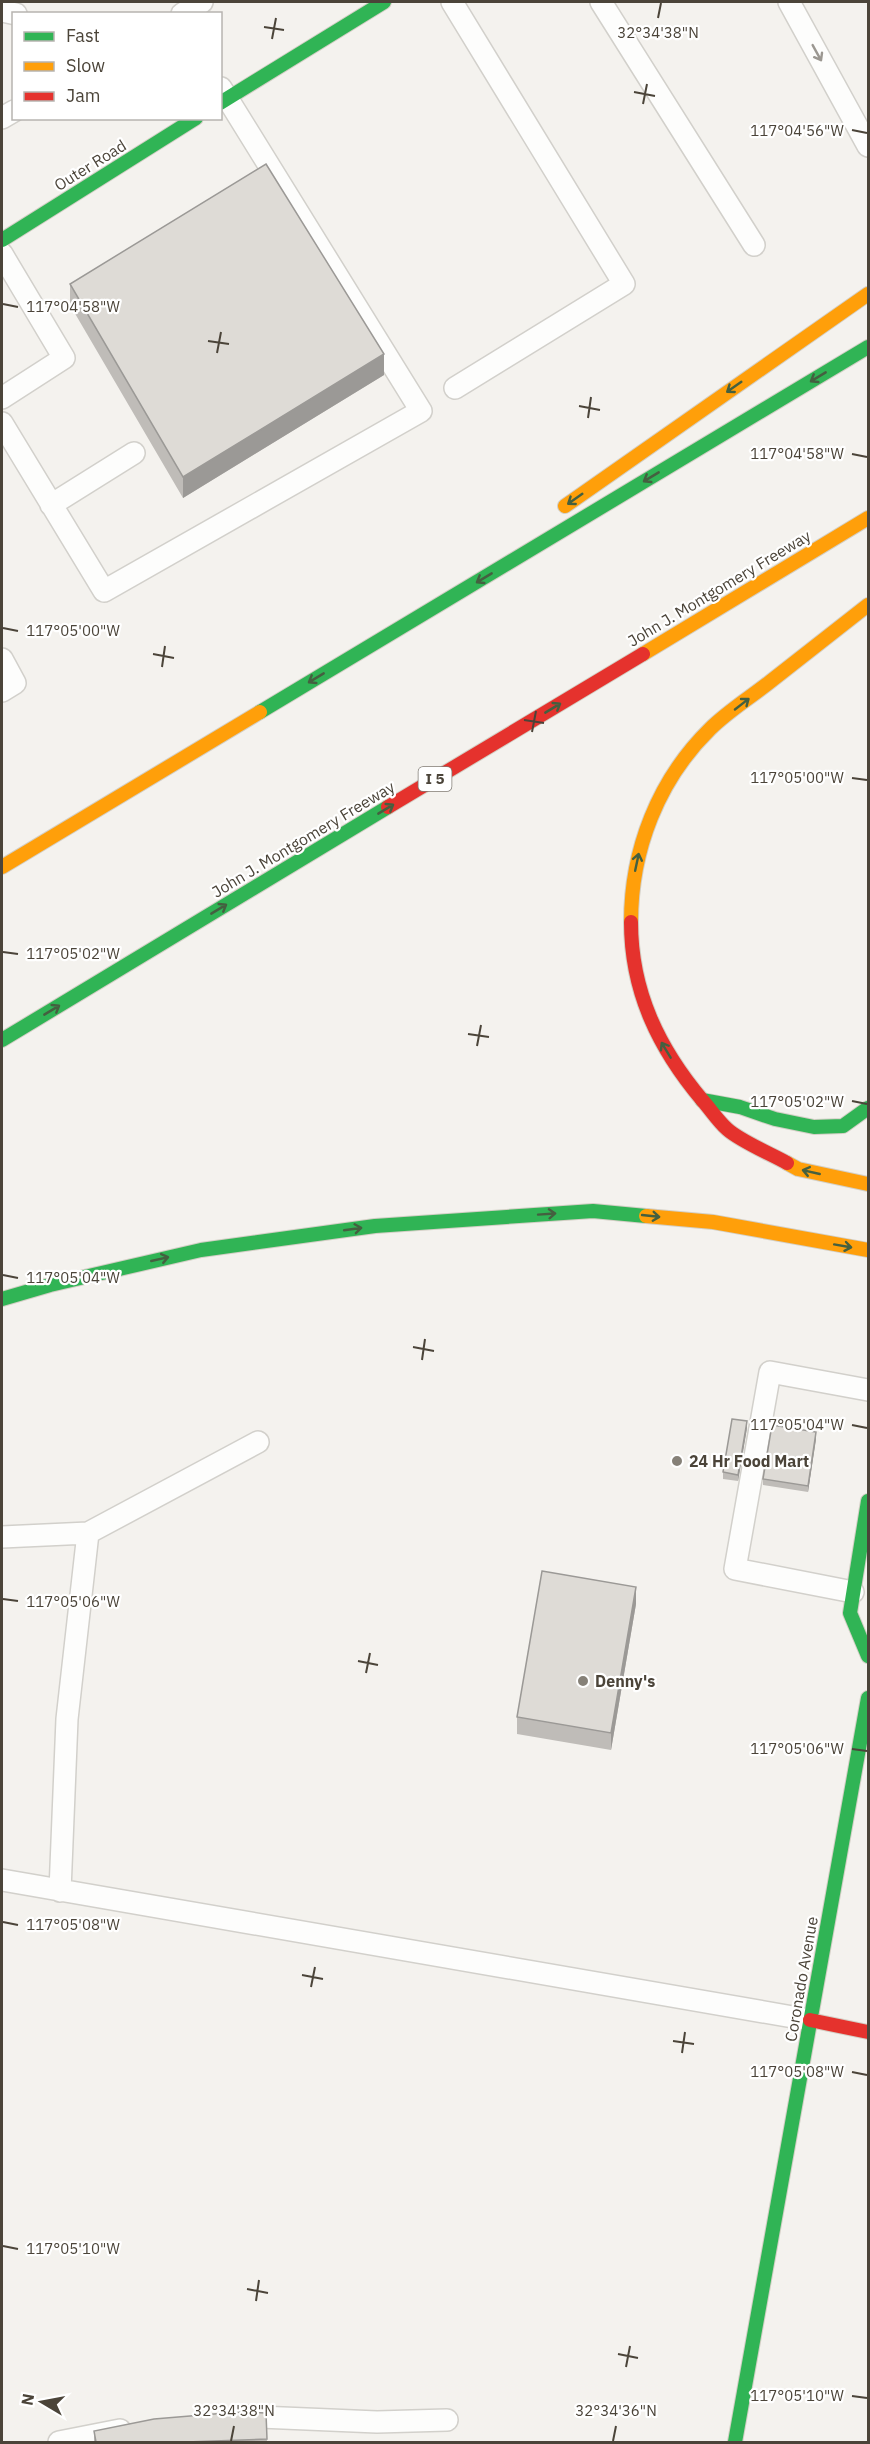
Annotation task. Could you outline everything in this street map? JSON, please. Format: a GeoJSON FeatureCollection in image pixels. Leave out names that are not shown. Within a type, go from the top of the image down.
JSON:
{"type":"FeatureCollection","features":[{"type":"Feature","properties":{"kind":"main road"},"geometry":{"type":"LineString","coordinates":[[223,97],[384,2]]}},
{"type":"Feature","properties":{"kind":"main road","name":"Outer Road"},"geometry":{"type":"LineString","coordinates":[[2,240],[193,120]]}},
{"type":"Feature","properties":{"kind":"main road"},"geometry":{"type":"LineString","coordinates":[[549,517],[868,294]]}},
{"type":"Feature","properties":{"kind":"main road"},"geometry":{"type":"LineString","coordinates":[[2,867],[868,347]]}},
{"type":"Feature","properties":{"kind":"main road","name":"John J. Montgomery Freeway"},"geometry":{"type":"LineString","coordinates":[[2,1040],[868,518]]}},
{"type":"Feature","properties":{"kind":"main road"},"geometry":{"type":"LineString","coordinates":[[336,666],[500,551]]}},
{"type":"Feature","properties":{"kind":"main road"},"geometry":{"type":"LineString","coordinates":[[868,605],[711,728],[686,756],[665,787],[649,821],[638,857],[631,894],[631,931],[635,969],[645,1005],[659,1039],[678,1071],[728,1130],[798,1169],[868,1184]]}},
{"type":"Feature","properties":{"kind":"main road"},"geometry":{"type":"LineString","coordinates":[[702,1100],[740,1107],[775,1119],[814,1127],[843,1126],[868,1108]]}},
{"type":"Feature","properties":{"kind":"main road"},"geometry":{"type":"LineString","coordinates":[[2,1299],[50,1285],[201,1250],[375,1226],[592,1210],[713,1222],[868,1250]]}},
{"type":"Feature","properties":{"kind":"main road"},"geometry":{"type":"LineString","coordinates":[[868,1501],[850,1613],[868,1656]]}},
{"type":"Feature","properties":{"kind":"main road","name":"Coronado Avenue"},"geometry":{"type":"LineString","coordinates":[[735,2442],[868,1698]]}},
{"type":"Feature","properties":{"kind":"main road"},"geometry":{"type":"LineString","coordinates":[[810,2020],[868,2032]]}},
{"type":"Feature","properties":{"kind":"lane"},"geometry":{"type":"LineString","coordinates":[[185,12],[202,2]]}},
{"type":"Feature","properties":{"kind":"lane"},"geometry":{"type":"LineString","coordinates":[[452,2],[624,284],[455,388]]}},
{"type":"Feature","properties":{"kind":"lane"},"geometry":{"type":"LineString","coordinates":[[601,2],[754,245]]}},
{"type":"Feature","properties":{"kind":"lane"},"geometry":{"type":"LineString","coordinates":[[789,2],[868,146]]}},
{"type":"Feature","properties":{"kind":"lane"},"geometry":{"type":"LineString","coordinates":[[2,423],[104,591],[421,411],[223,97]]}},
{"type":"Feature","properties":{"kind":"lane"},"geometry":{"type":"LineString","coordinates":[[2,254],[64,358],[2,398]]}},
{"type":"Feature","properties":{"kind":"lane"},"geometry":{"type":"LineString","coordinates":[[51,505],[134,453]]}},
{"type":"Feature","properties":{"kind":"lane"},"geometry":{"type":"LineString","coordinates":[[2,659],[15,683],[2,691]]}},
{"type":"Feature","properties":{"kind":"lane"},"geometry":{"type":"LineString","coordinates":[[853,1592],[735,1569],[770,1372],[868,1390]]}},
{"type":"Feature","properties":{"kind":"lane"},"geometry":{"type":"LineString","coordinates":[[2,1537],[88,1533],[258,1442]]}},
{"type":"Feature","properties":{"kind":"lane"},"geometry":{"type":"LineString","coordinates":[[60,1891],[67,1719],[88,1533]]}},
{"type":"Feature","properties":{"kind":"lane"},"geometry":{"type":"LineString","coordinates":[[2,1881],[810,2020]]}},
{"type":"Feature","properties":{"kind":"lane"},"geometry":{"type":"LineString","coordinates":[[221,2418],[241,2416],[377,2422],[447,2420]]}},
{"type":"Feature","properties":{"kind":"lane"},"geometry":{"type":"LineString","coordinates":[[59,2442],[142,2426]]}},
{"type":"Feature","properties":{"kind":"building"},"geometry":{"type":"Polygon","coordinates":[[[266,164],[384,354],[183,477],[70,284],[266,164]]]}},
{"type":"Feature","properties":{"kind":"building"},"geometry":{"type":"Polygon","coordinates":[[[732,1419],[747,1421],[738,1475],[723,1472],[732,1419]]]}},
{"type":"Feature","properties":{"kind":"building"},"geometry":{"type":"Polygon","coordinates":[[[772,1425],[816,1432],[808,1486],[763,1479],[772,1425]]]}},
{"type":"Feature","properties":{"kind":"building"},"geometry":{"type":"Polygon","coordinates":[[[542,1571],[636,1587],[611,1733],[517,1717],[542,1571]]]}},
{"type":"Feature","properties":{"kind":"building"},"geometry":{"type":"Polygon","coordinates":[[[238,2412],[266,2413],[267,2439],[96,2442],[94,2431],[154,2419],[238,2412]]]}},
{"type":"Feature","properties":{"kind":"traffic: fast"},"geometry":{"type":"LineString","coordinates":[[222,102],[384,2]]}},
{"type":"Feature","properties":{"kind":"traffic: fast"},"geometry":{"type":"LineString","coordinates":[[2,240],[193,120]]}},
{"type":"Feature","properties":{"kind":"traffic: fast"},"geometry":{"type":"LineString","coordinates":[[260,712],[868,347]]}},
{"type":"Feature","properties":{"kind":"traffic: fast"},"geometry":{"type":"LineString","coordinates":[[2,1040],[388,807]]}},
{"type":"Feature","properties":{"kind":"traffic: fast"},"geometry":{"type":"LineString","coordinates":[[702,1100],[740,1107],[775,1119],[814,1127],[843,1126],[868,1108]]}},
{"type":"Feature","properties":{"kind":"traffic: fast"},"geometry":{"type":"LineString","coordinates":[[2,1299],[50,1285],[201,1250],[375,1226],[593,1211],[646,1216]]}},
{"type":"Feature","properties":{"kind":"traffic: fast"},"geometry":{"type":"LineString","coordinates":[[868,1501],[850,1613],[868,1656]]}},
{"type":"Feature","properties":{"kind":"traffic: fast"},"geometry":{"type":"LineString","coordinates":[[735,2442],[868,1698]]}},
{"type":"Feature","properties":{"kind":"traffic: slow"},"geometry":{"type":"LineString","coordinates":[[565,506],[868,294]]}},
{"type":"Feature","properties":{"kind":"traffic: slow"},"geometry":{"type":"LineString","coordinates":[[643,654],[868,518]]}},
{"type":"Feature","properties":{"kind":"traffic: slow"},"geometry":{"type":"LineString","coordinates":[[631,922],[632,895],[642,843],[662,793],[692,749],[724,716],[868,605]]}},
{"type":"Feature","properties":{"kind":"traffic: slow"},"geometry":{"type":"LineString","coordinates":[[2,867],[260,712]]}},
{"type":"Feature","properties":{"kind":"traffic: slow"},"geometry":{"type":"LineString","coordinates":[[787,1163],[798,1169],[868,1184]]}},
{"type":"Feature","properties":{"kind":"traffic: slow"},"geometry":{"type":"LineString","coordinates":[[646,1216],[713,1222],[868,1250]]}},
{"type":"Feature","properties":{"kind":"traffic: jam"},"geometry":{"type":"LineString","coordinates":[[388,807],[643,654]]}},
{"type":"Feature","properties":{"kind":"traffic: jam"},"geometry":{"type":"LineString","coordinates":[[631,922],[632,948],[642,996],[650,1018],[673,1061],[727,1129],[747,1143],[787,1163]]}},
{"type":"Feature","properties":{"kind":"traffic: jam"},"geometry":{"type":"LineString","coordinates":[[810,2020],[868,2032]]}},
{"type":"Feature","properties":{"kind":"place","name":"24 Hr Food Mart"},"geometry":{"type":"Point","coordinates":[677,1461]}},
{"type":"Feature","properties":{"kind":"place","name":"Denny's"},"geometry":{"type":"Point","coordinates":[583,1681]}}]}
